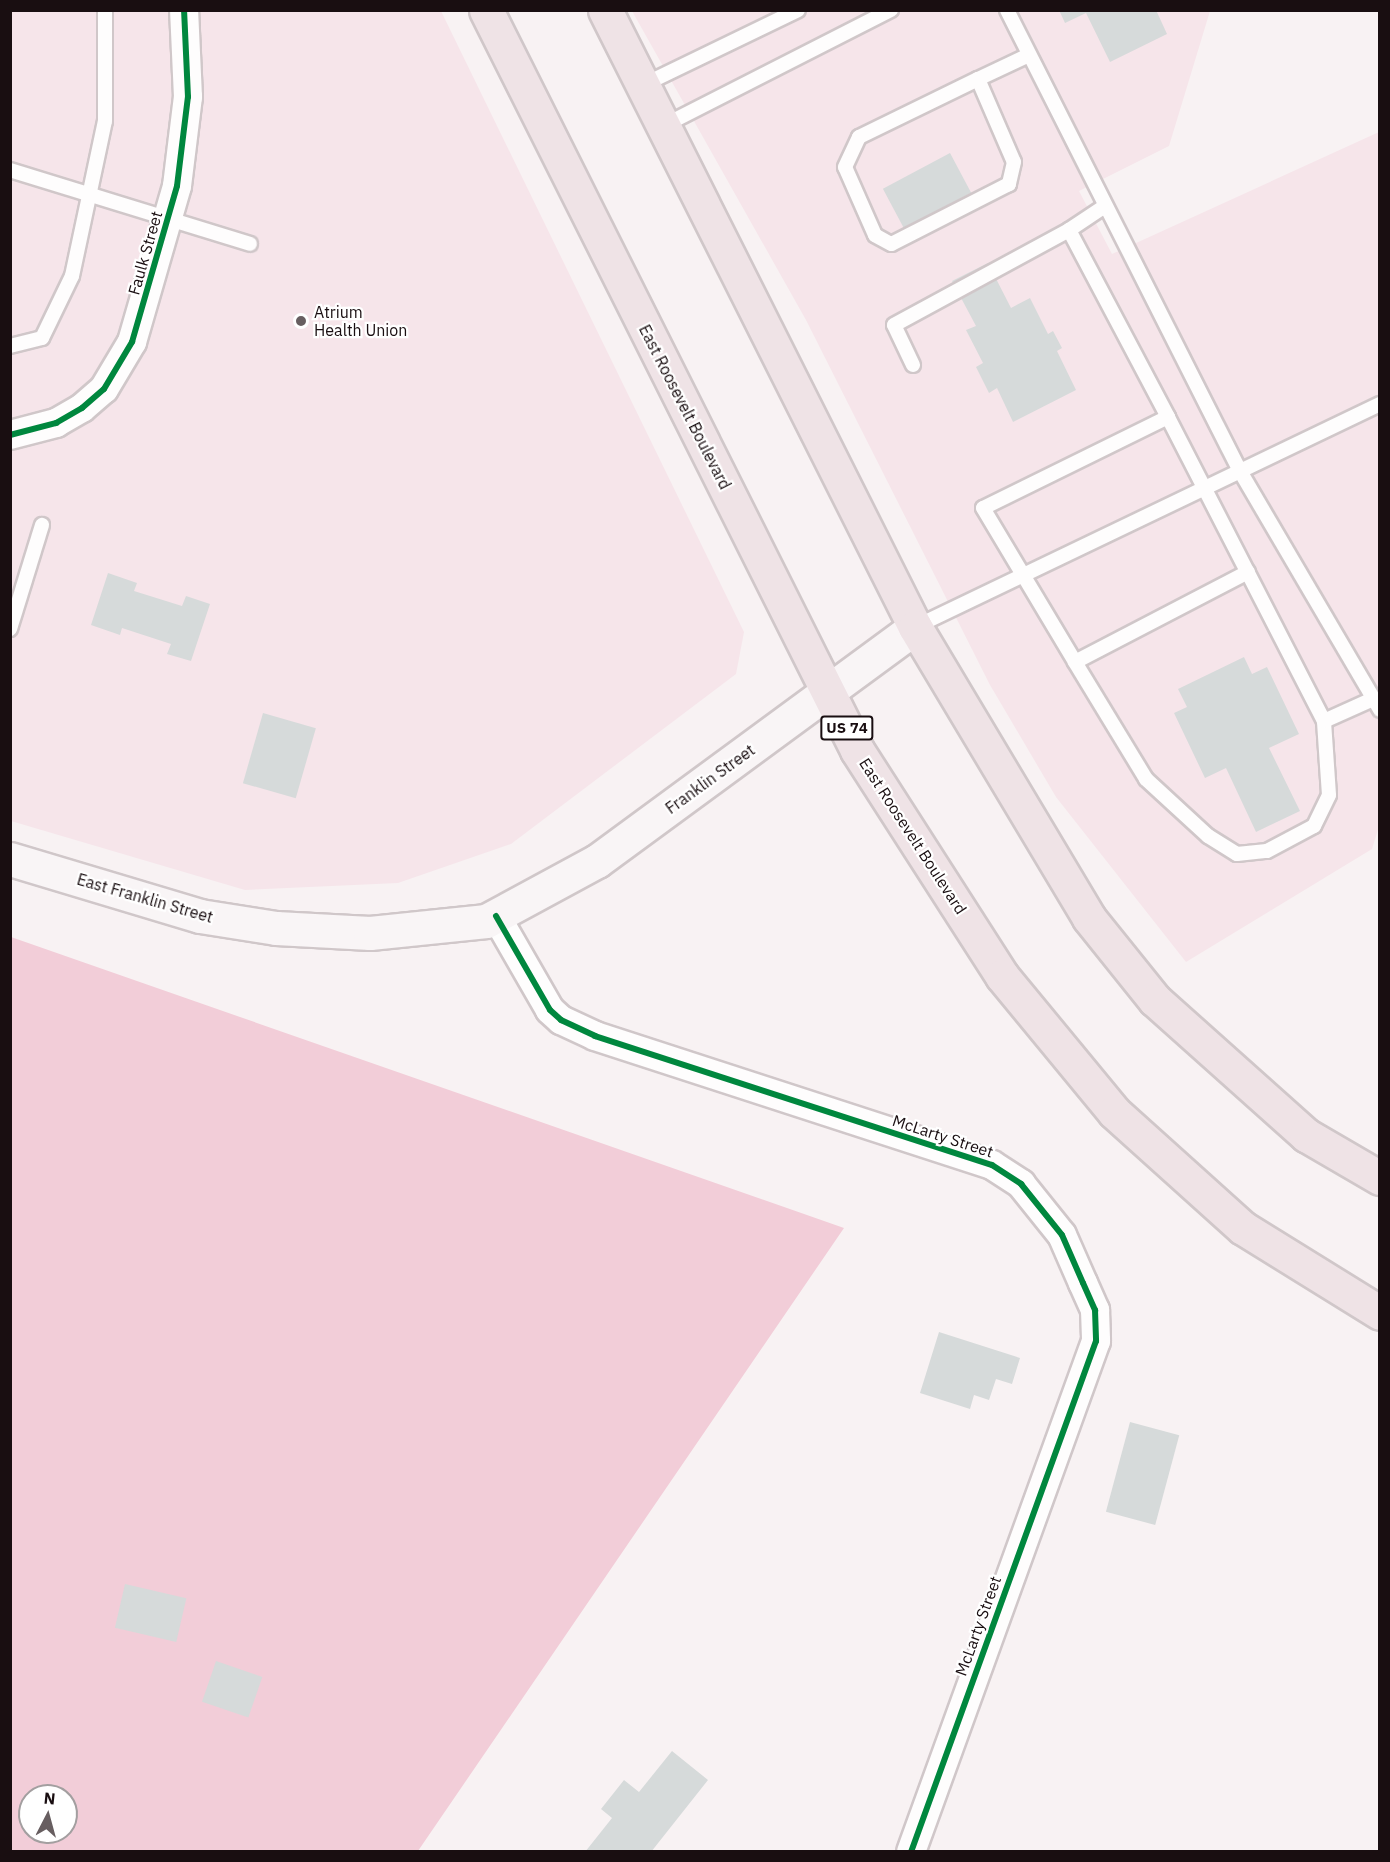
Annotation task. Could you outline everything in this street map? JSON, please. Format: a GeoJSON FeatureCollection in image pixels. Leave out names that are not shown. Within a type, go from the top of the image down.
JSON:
{"type":"FeatureCollection","features":[{"type":"Feature","properties":{"kind":"highway","name":"East Roosevelt Boulevard"},"geometry":{"type":"LineString","coordinates":[[486,10],[858,750],[1002,976],[1114,1112],[1244,1228],[1380,1313]]}},
{"type":"Feature","properties":{"kind":"highway"},"geometry":{"type":"LineString","coordinates":[[606,10],[915,627],[1089,918],[1155,1000],[1306,1135],[1380,1178]]}},
{"type":"Feature","properties":{"kind":"main road","name":"Franklin Street"},"geometry":{"type":"LineString","coordinates":[[496,916],[597,861],[915,627]]}},
{"type":"Feature","properties":{"kind":"main road","name":"East Franklin Street"},"geometry":{"type":"LineString","coordinates":[[10,858],[200,916],[276,928],[370,933],[496,916]]}},
{"type":"Feature","properties":{"kind":"street","name":"Faulk Street"},"geometry":{"type":"LineString","coordinates":[[10,435],[56,423],[104,388],[132,342],[170,220],[187,109],[184,10]]}},
{"type":"Feature","properties":{"kind":"street","name":"McLarty Street"},"geometry":{"type":"LineString","coordinates":[[496,916],[550,1010],[561,1020],[595,1036],[992,1165],[1021,1184],[1062,1235],[1095,1310],[1096,1341],[911,1851]]}},
{"type":"Feature","properties":{"kind":"lane"},"geometry":{"type":"LineString","coordinates":[[10,346],[42,338],[53,323],[93,197],[108,86],[105,10]]}},
{"type":"Feature","properties":{"kind":"lane"},"geometry":{"type":"LineString","coordinates":[[643,85],[798,10]]}},
{"type":"Feature","properties":{"kind":"lane"},"geometry":{"type":"LineString","coordinates":[[663,126],[891,10]]}},
{"type":"Feature","properties":{"kind":"lane"},"geometry":{"type":"LineString","coordinates":[[1007,10],[1240,471],[1376,705],[1324,721]]}},
{"type":"Feature","properties":{"kind":"lane"},"geometry":{"type":"LineString","coordinates":[[978,79],[1014,162],[1009,184],[891,244],[875,235],[845,167],[859,137],[978,79],[1029,55]]}},
{"type":"Feature","properties":{"kind":"lane"},"geometry":{"type":"LineString","coordinates":[[10,170],[250,244]]}},
{"type":"Feature","properties":{"kind":"lane"},"geometry":{"type":"LineString","coordinates":[[913,365],[894,326],[1069,230],[1105,206]]}},
{"type":"Feature","properties":{"kind":"lane"},"geometry":{"type":"LineString","coordinates":[[1069,230],[1168,417],[1206,489],[1324,721],[1329,795],[1314,826],[1267,851],[1237,854],[1208,836],[1146,779],[983,508],[1168,417]]}},
{"type":"Feature","properties":{"kind":"lane"},"geometry":{"type":"LineString","coordinates":[[915,627],[1380,404]]}},
{"type":"Feature","properties":{"kind":"lane"},"geometry":{"type":"LineString","coordinates":[[10,629],[42,525]]}},
{"type":"Feature","properties":{"kind":"lane"},"geometry":{"type":"LineString","coordinates":[[1075,662],[1248,572]]}},
{"type":"Feature","properties":{"kind":"shaded area","name":"Atrium Health Union"},"geometry":{"type":"Polygon","coordinates":[[[10,11],[441,11],[744,632],[736,674],[511,844],[398,883],[245,890],[11,821],[10,11]]]}},
{"type":"Feature","properties":{"kind":"shaded area"},"geometry":{"type":"Polygon","coordinates":[[[632,11],[1210,11],[1169,146],[1079,191],[1112,254],[1379,132],[1380,823],[1372,849],[1186,962],[1056,797],[990,685],[806,320],[632,11]]]}},
{"type":"Feature","properties":{"kind":"shaded area"},"geometry":{"type":"Polygon","coordinates":[[[11,937],[844,1228],[418,1851],[11,1852],[11,937]]]}},
{"type":"Feature","properties":{"kind":"building"},"geometry":{"type":"Polygon","coordinates":[[[1059,10],[1156,10],[1167,34],[1110,62],[1086,13],[1065,23],[1059,10]]]}},
{"type":"Feature","properties":{"kind":"building"},"geometry":{"type":"Polygon","coordinates":[[[950,153],[971,193],[904,228],[883,189],[950,153]]]}},
{"type":"Feature","properties":{"kind":"building"},"geometry":{"type":"Polygon","coordinates":[[[988,263],[1011,308],[1030,298],[1048,334],[1053,331],[1062,348],[1057,351],[1076,390],[1013,422],[997,388],[989,393],[976,367],[983,363],[966,330],[976,326],[952,281],[988,263]]]}},
{"type":"Feature","properties":{"kind":"building"},"geometry":{"type":"Polygon","coordinates":[[[108,573],[137,583],[134,591],[182,606],[186,596],[210,604],[191,661],[167,654],[171,644],[122,628],[120,635],[91,625],[108,573]]]}},
{"type":"Feature","properties":{"kind":"building"},"geometry":{"type":"Polygon","coordinates":[[[1244,657],[1252,674],[1267,667],[1299,734],[1269,748],[1300,811],[1256,832],[1226,768],[1205,778],[1174,713],[1187,707],[1178,689],[1244,657]]]}},
{"type":"Feature","properties":{"kind":"building"},"geometry":{"type":"Polygon","coordinates":[[[263,713],[316,728],[296,798],[243,783],[263,713]]]}},
{"type":"Feature","properties":{"kind":"building"},"geometry":{"type":"Polygon","coordinates":[[[939,1332],[1020,1358],[1012,1384],[996,1379],[989,1400],[974,1395],[970,1409],[920,1393],[939,1332]]]}},
{"type":"Feature","properties":{"kind":"building"},"geometry":{"type":"Polygon","coordinates":[[[1130,1422],[1179,1435],[1155,1525],[1106,1512],[1130,1422]]]}},
{"type":"Feature","properties":{"kind":"building"},"geometry":{"type":"Polygon","coordinates":[[[125,1584],[186,1598],[176,1642],[115,1628],[125,1584]]]}},
{"type":"Feature","properties":{"kind":"building"},"geometry":{"type":"Polygon","coordinates":[[[216,1661],[262,1677],[248,1718],[202,1702],[216,1661]]]}},
{"type":"Feature","properties":{"kind":"building"},"geometry":{"type":"Polygon","coordinates":[[[672,1751],[708,1780],[651,1852],[585,1852],[612,1818],[601,1809],[624,1780],[639,1792],[672,1751]]]}},
{"type":"Feature","properties":{"kind":"cycle path"},"geometry":{"type":"LineString","coordinates":[[10,435],[56,423],[82,408],[104,389],[132,342],[177,186],[188,97],[184,10]]}},
{"type":"Feature","properties":{"kind":"cycle path"},"geometry":{"type":"LineString","coordinates":[[496,916],[550,1010],[561,1020],[595,1036],[992,1165],[1021,1184],[1062,1235],[1095,1310],[1096,1341],[911,1852]]}},
{"type":"Feature","properties":{"kind":"place","name":"Atrium Health Union"},"geometry":{"type":"Point","coordinates":[301,321]}}]}
